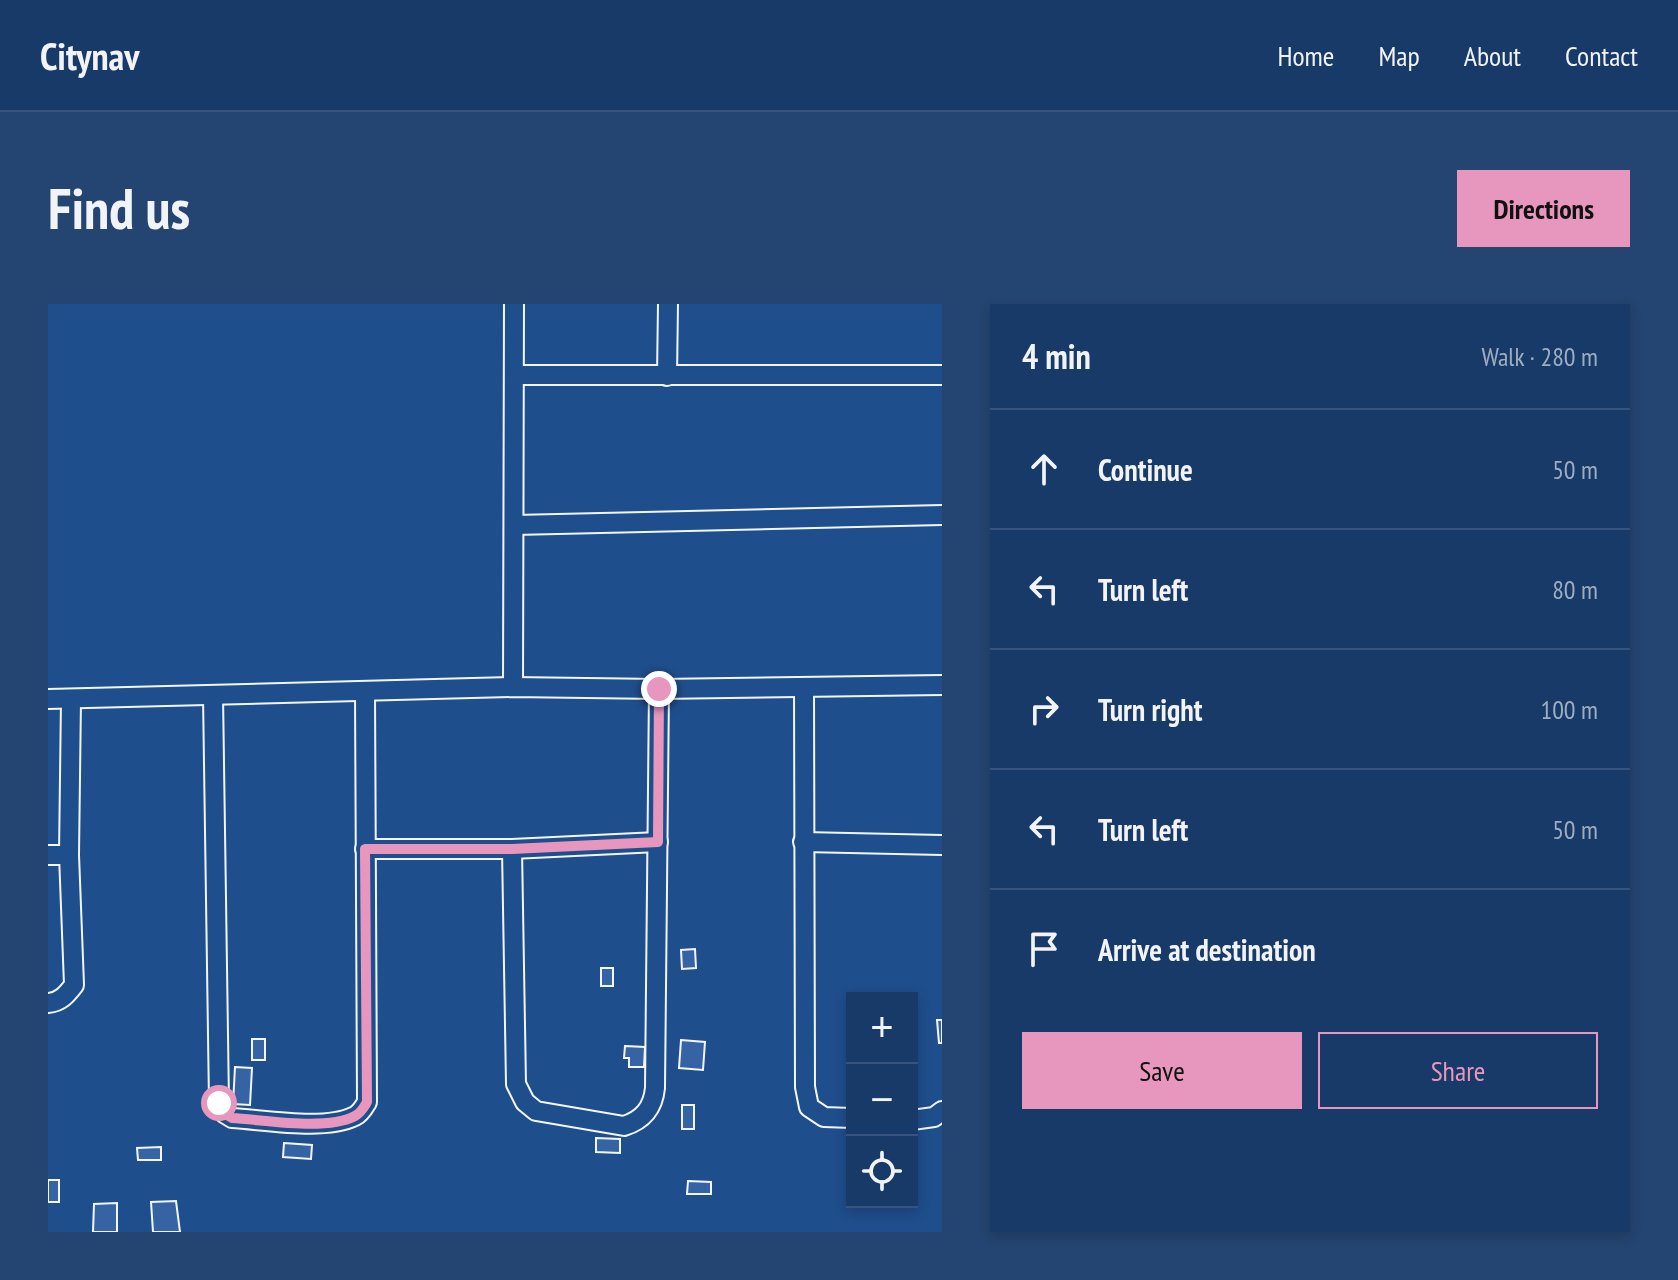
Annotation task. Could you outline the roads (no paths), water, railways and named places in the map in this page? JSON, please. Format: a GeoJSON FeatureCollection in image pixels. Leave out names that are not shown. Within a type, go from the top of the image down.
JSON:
{"type":"FeatureCollection","features":[{"type":"Feature","properties":{"kind":"street"},"geometry":{"type":"LineString","coordinates":[[513,687],[514,304]]}},
{"type":"Feature","properties":{"kind":"street"},"geometry":{"type":"LineString","coordinates":[[667,376],[668,304]]}},
{"type":"Feature","properties":{"kind":"street"},"geometry":{"type":"LineString","coordinates":[[515,375],[942,375]]}},
{"type":"Feature","properties":{"kind":"street"},"geometry":{"type":"LineString","coordinates":[[514,525],[942,515]]}},
{"type":"Feature","properties":{"kind":"street"},"geometry":{"type":"LineString","coordinates":[[48,699],[513,687],[659,689],[942,685]]}},
{"type":"Feature","properties":{"kind":"street"},"geometry":{"type":"LineString","coordinates":[[804,687],[805,1087],[809,1107],[824,1117],[846,1118]]}},
{"type":"Feature","properties":{"kind":"street"},"geometry":{"type":"LineString","coordinates":[[512,849],[516,1084],[525,1102],[536,1111],[624,1126],[636,1123],[653,1102],[655,1088],[659,689]]}},
{"type":"Feature","properties":{"kind":"street"},"geometry":{"type":"LineString","coordinates":[[213,695],[219,1103],[224,1113],[232,1118],[308,1123],[340,1122],[359,1114],[367,1102],[365,692]]}},
{"type":"Feature","properties":{"kind":"street"},"geometry":{"type":"LineString","coordinates":[[48,1003],[55,1003],[66,996],[74,985],[69,855],[71,699]]}},
{"type":"Feature","properties":{"kind":"street"},"geometry":{"type":"LineString","coordinates":[[365,849],[512,849],[658,842]]}},
{"type":"Feature","properties":{"kind":"street"},"geometry":{"type":"LineString","coordinates":[[803,842],[942,845]]}},
{"type":"Feature","properties":{"kind":"street"},"geometry":{"type":"LineString","coordinates":[[48,855],[69,855]]}},
{"type":"Feature","properties":{"kind":"street"},"geometry":{"type":"LineString","coordinates":[[918,1119],[934,1117],[942,1111]]}}]}
